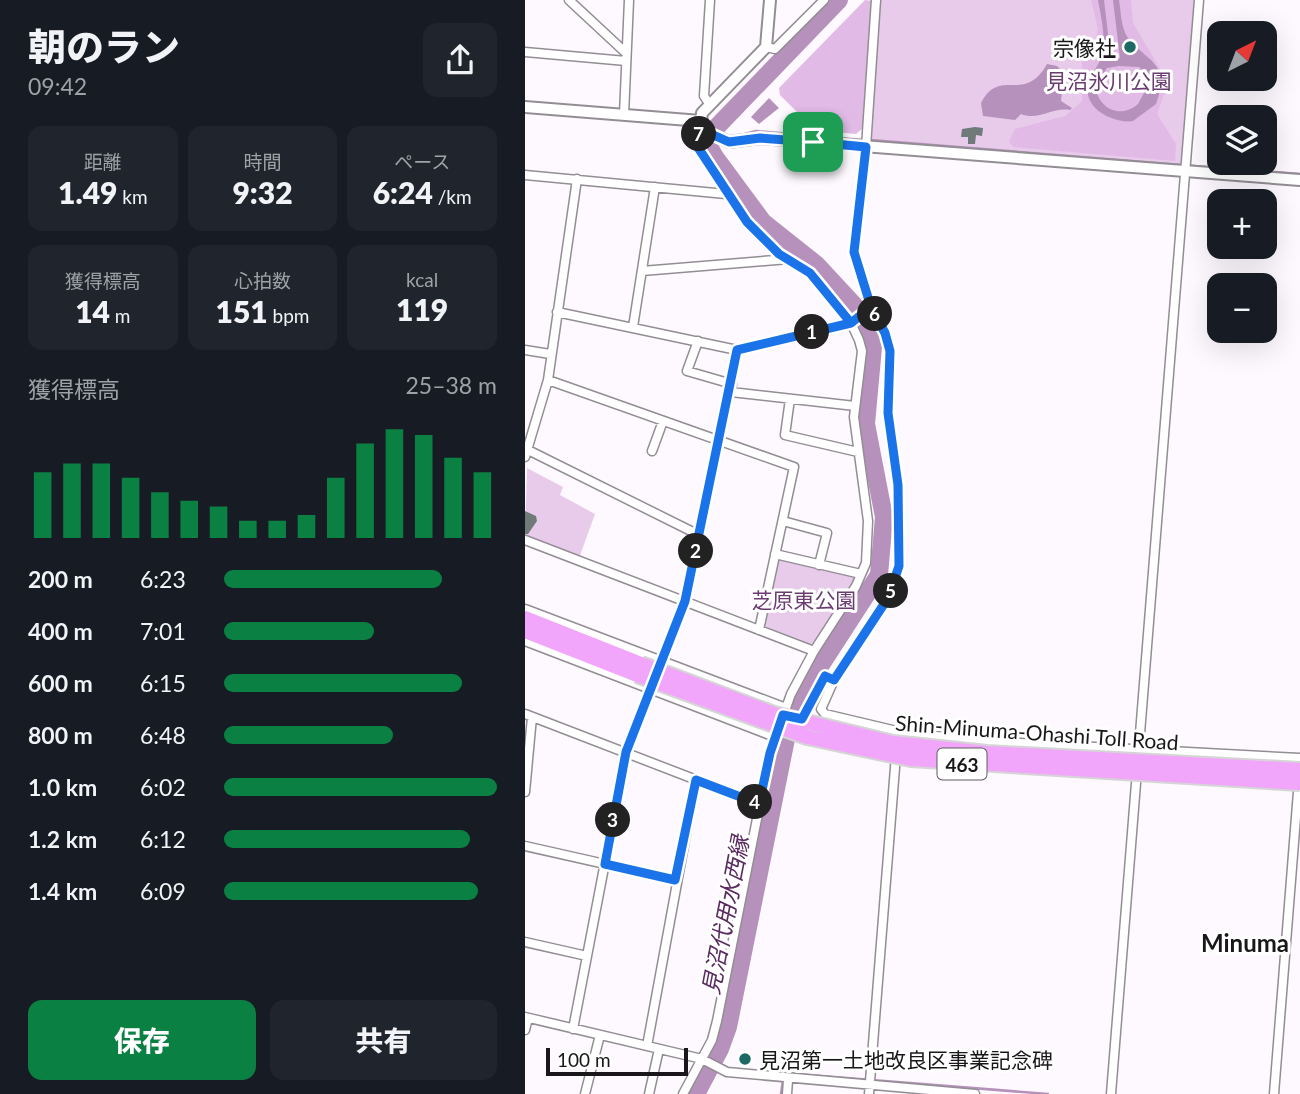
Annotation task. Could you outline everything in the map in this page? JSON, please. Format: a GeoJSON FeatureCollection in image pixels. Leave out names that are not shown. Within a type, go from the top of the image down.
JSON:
{"type":"FeatureCollection","features":[{"type":"Feature","properties":{"kind":"highway","name":"463"},"geometry":{"type":"LineString","coordinates":[[525,618],[531,633]]}},
{"type":"Feature","properties":{"kind":"highway","name":"Shin-Minuma-Ohashi Toll Road"},"geometry":{"type":"LineString","coordinates":[[531,633],[773,714],[893,743],[987,753],[1300,770]]}},
{"type":"Feature","properties":{"kind":"highway","name":"Shin-Minuma-Ohashi Toll Road"},"geometry":{"type":"LineString","coordinates":[[639,669],[795,733],[882,754],[974,765],[1300,783]]}},
{"type":"Feature","properties":{"kind":"street"},"geometry":{"type":"LineString","coordinates":[[569,0],[626,57]]}},
{"type":"Feature","properties":{"kind":"street"},"geometry":{"type":"LineString","coordinates":[[624,115],[629,0]]}},
{"type":"Feature","properties":{"kind":"street"},"geometry":{"type":"LineString","coordinates":[[710,0],[704,96],[710,105]]}},
{"type":"Feature","properties":{"kind":"street"},"geometry":{"type":"LineString","coordinates":[[683,1094],[702,1059],[717,1021],[759,804],[775,737],[784,711],[814,651],[866,563],[868,521],[858,452],[855,406],[862,351],[851,323],[810,273],[788,259],[747,222],[726,194],[697,146],[702,113],[766,47],[770,0]]}},
{"type":"Feature","properties":{"kind":"street"},"geometry":{"type":"LineString","coordinates":[[766,47],[775,49],[824,0]]}},
{"type":"Feature","properties":{"kind":"street"},"geometry":{"type":"LineString","coordinates":[[876,0],[866,147],[854,252],[869,309],[885,333],[890,351],[888,413],[898,485],[899,566],[888,598],[834,680],[821,709],[823,712],[897,731],[981,741],[1300,758]]}},
{"type":"Feature","properties":{"kind":"street"},"geometry":{"type":"LineString","coordinates":[[1111,1094],[1199,0]]}},
{"type":"Feature","properties":{"kind":"street"},"geometry":{"type":"LineString","coordinates":[[525,52],[626,57]]}},
{"type":"Feature","properties":{"kind":"street"},"geometry":{"type":"LineString","coordinates":[[525,107],[624,115],[701,125],[729,142],[760,138],[1300,180]]}},
{"type":"Feature","properties":{"kind":"street"},"geometry":{"type":"LineString","coordinates":[[525,175],[726,194]]}},
{"type":"Feature","properties":{"kind":"street"},"geometry":{"type":"LineString","coordinates":[[577,179],[548,380],[526,454],[699,536]]}},
{"type":"Feature","properties":{"kind":"street"},"geometry":{"type":"LineString","coordinates":[[633,327],[655,187]]}},
{"type":"Feature","properties":{"kind":"street"},"geometry":{"type":"LineString","coordinates":[[642,271],[788,259]]}},
{"type":"Feature","properties":{"kind":"street"},"geometry":{"type":"LineString","coordinates":[[557,312],[737,350],[851,323],[869,309]]}},
{"type":"Feature","properties":{"kind":"street"},"geometry":{"type":"LineString","coordinates":[[698,341],[687,371],[731,388],[790,399],[855,406]]}},
{"type":"Feature","properties":{"kind":"street"},"geometry":{"type":"LineString","coordinates":[[525,350],[550,354]]}},
{"type":"Feature","properties":{"kind":"street"},"geometry":{"type":"LineString","coordinates":[[573,1029],[626,752],[685,601],[737,350]]}},
{"type":"Feature","properties":{"kind":"street"},"geometry":{"type":"LineString","coordinates":[[548,380],[795,467],[759,630]]}},
{"type":"Feature","properties":{"kind":"street"},"geometry":{"type":"LineString","coordinates":[[790,399],[785,435],[858,452]]}},
{"type":"Feature","properties":{"kind":"street"},"geometry":{"type":"LineString","coordinates":[[652,451],[663,421]]}},
{"type":"Feature","properties":{"kind":"street"},"geometry":{"type":"LineString","coordinates":[[783,521],[827,533],[819,565]]}},
{"type":"Feature","properties":{"kind":"street"},"geometry":{"type":"LineString","coordinates":[[525,540],[814,651]]}},
{"type":"Feature","properties":{"kind":"street"},"geometry":{"type":"LineString","coordinates":[[775,554],[861,574]]}},
{"type":"Feature","properties":{"kind":"street"},"geometry":{"type":"LineString","coordinates":[[525,609],[661,660],[802,719],[825,676],[834,680]]}},
{"type":"Feature","properties":{"kind":"street"},"geometry":{"type":"LineString","coordinates":[[531,633],[650,688],[775,737]]}},
{"type":"Feature","properties":{"kind":"street"},"geometry":{"type":"LineString","coordinates":[[525,792],[528,715],[759,804]]}},
{"type":"Feature","properties":{"kind":"street"},"geometry":{"type":"LineString","coordinates":[[870,1090],[897,731]]}},
{"type":"Feature","properties":{"kind":"street"},"geometry":{"type":"LineString","coordinates":[[1274,1094],[1300,770]]}},
{"type":"Feature","properties":{"kind":"street"},"geometry":{"type":"LineString","coordinates":[[647,1046],[675,880],[696,780]]}},
{"type":"Feature","properties":{"kind":"street"},"geometry":{"type":"LineString","coordinates":[[525,846],[675,880]]}},
{"type":"Feature","properties":{"kind":"street"},"geometry":{"type":"LineString","coordinates":[[525,942],[587,956]]}},
{"type":"Feature","properties":{"kind":"street"},"geometry":{"type":"LineString","coordinates":[[525,1030],[527,1018],[702,1059],[727,1072],[870,1090],[975,1094]]}},
{"type":"Feature","properties":{"kind":"street"},"geometry":{"type":"LineString","coordinates":[[585,1094],[600,1035]]}},
{"type":"Feature","properties":{"kind":"street"},"geometry":{"type":"LineString","coordinates":[[649,1094],[659,1049]]}},
{"type":"Feature","properties":{"kind":"street"},"geometry":{"type":"LineString","coordinates":[[787,1094],[788,1080]]}},
{"type":"Feature","properties":{"kind":"green space"},"geometry":{"type":"Polygon","coordinates":[[[865,0],[873,1],[863,128],[856,134],[815,130],[780,95],[779,88],[865,0]]]}},
{"type":"Feature","properties":{"kind":"green space","name":"見沼氷川公園"},"geometry":{"type":"Polygon","coordinates":[[[880,0],[1196,0],[1182,167],[869,142],[880,0]]]}},
{"type":"Feature","properties":{"kind":"green space"},"geometry":{"type":"Polygon","coordinates":[[[1091,0],[1131,0],[1133,23],[1163,74],[1165,91],[1157,114],[1176,144],[1175,161],[1014,147],[1009,142],[1015,129],[1065,116],[1082,101],[1082,63],[1098,29],[1091,0]]]}},
{"type":"Feature","properties":{"kind":"green space"},"geometry":{"type":"Polygon","coordinates":[[[527,468],[563,487],[560,495],[595,514],[579,558],[525,537],[527,468]]]}},
{"type":"Feature","properties":{"kind":"green space","name":"芝原東公園"},"geometry":{"type":"Polygon","coordinates":[[[780,557],[858,577],[815,642],[810,644],[765,627],[780,557]]]}},
{"type":"Feature","properties":{"kind":"shaded area"},"geometry":{"type":"Polygon","coordinates":[[[1098,0],[1104,0],[1111,59],[1120,58],[1113,0],[1119,0],[1128,38],[1159,71],[1160,90],[1156,104],[1133,121],[1109,117],[1095,108],[1090,101],[1089,80],[1103,50],[1098,0]],[[1139,67],[1107,68],[1095,86],[1105,106],[1124,111],[1138,104],[1151,80],[1139,67]]]}},
{"type":"Feature","properties":{"kind":"shaded area"},"geometry":{"type":"Polygon","coordinates":[[[1047,64],[1057,66],[1064,73],[1061,101],[1072,108],[1070,110],[1057,110],[1034,116],[1021,114],[1015,120],[983,116],[981,103],[988,92],[1004,85],[1030,82],[1047,64]]]}},
{"type":"Feature","properties":{"kind":"shaded area"},"geometry":{"type":"Polygon","coordinates":[[[769,98],[779,108],[759,124],[751,117],[769,98]]]}},
{"type":"Feature","properties":{"kind":"building"},"geometry":{"type":"Polygon","coordinates":[[[983,128],[982,136],[976,135],[975,144],[968,144],[968,137],[961,137],[962,129],[983,128]]]}},
{"type":"Feature","properties":{"kind":"building"},"geometry":{"type":"Polygon","coordinates":[[[525,511],[536,516],[537,521],[528,534],[525,534],[525,511]]]}},
{"type":"Feature","properties":{"kind":"waterway","name":"見沼代用水西縁"},"geometry":{"type":"LineString","coordinates":[[797,710],[813,677],[879,575],[884,517],[866,424],[873,347],[868,328],[856,307],[817,265],[763,222],[715,157],[708,145],[708,136],[839,0]]}},
{"type":"Feature","properties":{"kind":"waterway"},"geometry":{"type":"LineString","coordinates":[[741,135],[756,131],[863,140]]}},
{"type":"Feature","properties":{"kind":"waterway"},"geometry":{"type":"LineString","coordinates":[[870,140],[1207,167]]}},
{"type":"Feature","properties":{"kind":"waterway"},"geometry":{"type":"LineString","coordinates":[[1277,172],[1300,174]]}},
{"type":"Feature","properties":{"kind":"waterway","name":"見沼代用水西縁"},"geometry":{"type":"LineString","coordinates":[[696,1094],[720,1049],[728,1027],[786,739]]}},
{"type":"Feature","properties":{"kind":"waterway"},"geometry":{"type":"LineString","coordinates":[[783,1073],[1048,1094]]}},
{"type":"Feature","properties":{"kind":"waterway"},"geometry":{"type":"LineString","coordinates":[[781,1094],[783,1080]]}},
{"type":"Feature","properties":{"kind":"place","name":"宗像社"},"geometry":{"type":"Point","coordinates":[1130,47]}},
{"type":"Feature","properties":{"kind":"place","name":"見沼第一土地改良区事業記念碑"},"geometry":{"type":"Point","coordinates":[745,1059]}},
{"type":"Feature","properties":{"kind":"district","name":"Minuma"},"geometry":{"type":"Point","coordinates":[1245,942]}},
{"type":"Feature","properties":{"kind":"route"},"geometry":{"type":"LineString","coordinates":[[813,142],[760,138],[729,142],[700,129],[697,146],[726,194],[747,222],[779,254],[810,273],[851,323],[867,312],[871,307],[879,318],[890,351],[888,413],[898,485],[901,545],[895,582],[888,598],[853,653],[834,680],[825,676],[802,719],[783,715],[770,753],[759,804],[696,780],[675,880],[605,864],[626,752],[685,601],[731,393],[737,350],[851,323],[871,307],[854,252],[866,147],[813,142]]}}]}
